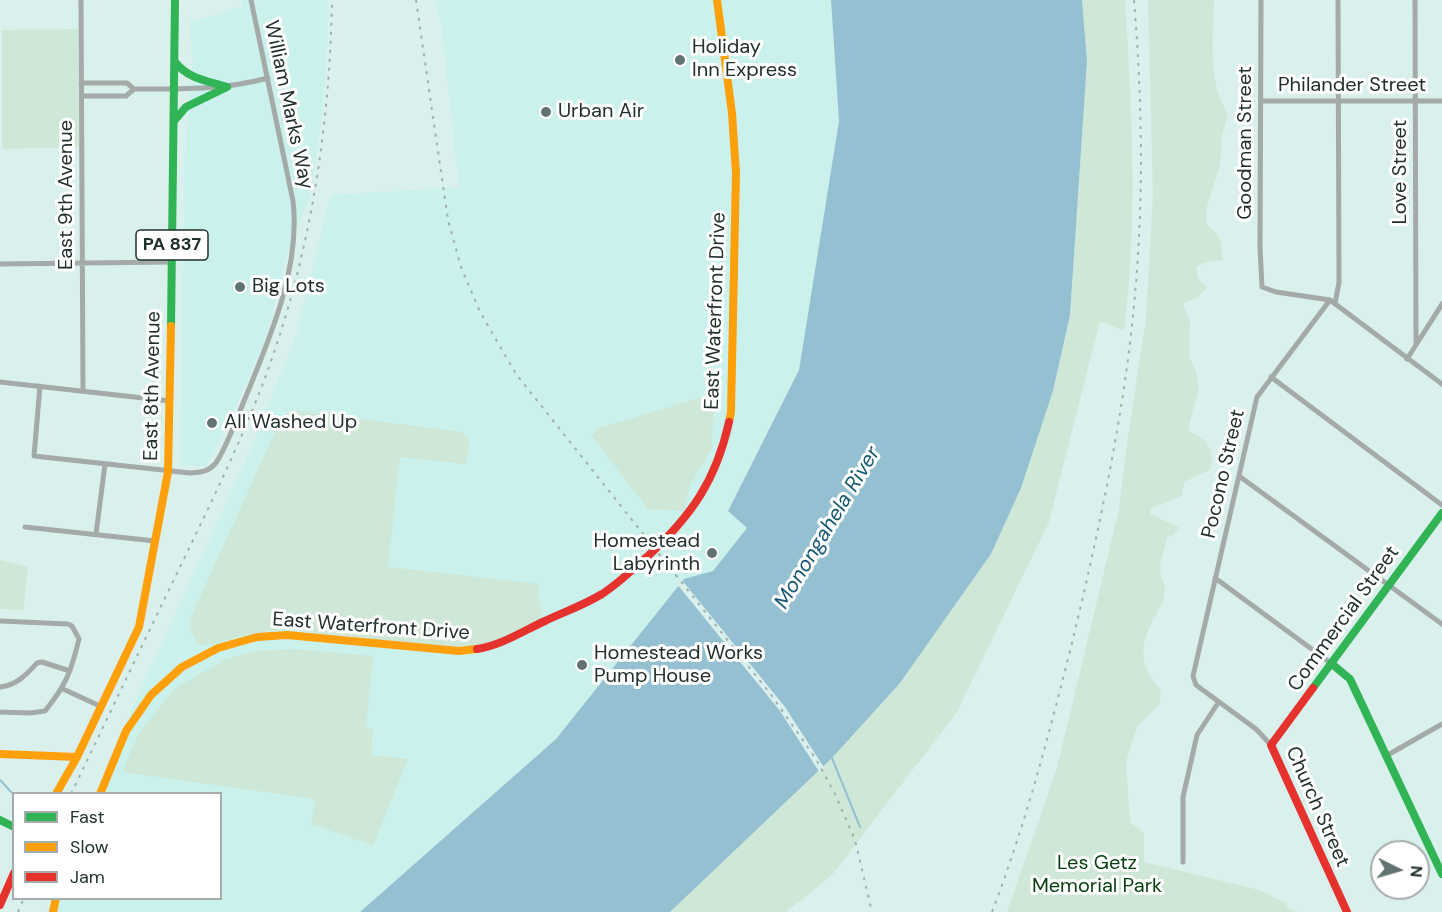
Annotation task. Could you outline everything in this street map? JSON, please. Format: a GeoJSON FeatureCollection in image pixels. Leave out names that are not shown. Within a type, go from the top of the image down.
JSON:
{"type":"FeatureCollection","features":[{"type":"Feature","properties":{"kind":"street","name":"East 9th Avenue"},"geometry":{"type":"LineString","coordinates":[[81,0],[83,391]]}},
{"type":"Feature","properties":{"kind":"street","name":"East 8th Avenue"},"geometry":{"type":"LineString","coordinates":[[77,757],[139,627],[168,471],[175,0]]}},
{"type":"Feature","properties":{"kind":"street","name":"William Marks Way"},"geometry":{"type":"LineString","coordinates":[[40,386],[34,456],[168,471],[206,472],[216,463],[272,334],[294,245],[295,217],[251,0]]}},
{"type":"Feature","properties":{"kind":"street","name":"East Waterfront Drive"},"geometry":{"type":"LineString","coordinates":[[101,792],[124,735],[150,696],[184,665],[216,648],[248,638],[279,635],[459,651],[488,647],[604,593],[686,519],[706,490],[716,469],[731,412],[736,173],[732,113],[717,0]]}},
{"type":"Feature","properties":{"kind":"street","name":"Goodman Street"},"geometry":{"type":"LineString","coordinates":[[1261,0],[1260,247],[1263,287],[1276,292],[1333,302]]}},
{"type":"Feature","properties":{"kind":"street"},"geometry":{"type":"LineString","coordinates":[[1338,0],[1339,282],[1333,302],[1442,384]]}},
{"type":"Feature","properties":{"kind":"street","name":"Love Street"},"geometry":{"type":"LineString","coordinates":[[1416,0],[1416,343]]}},
{"type":"Feature","properties":{"kind":"street"},"geometry":{"type":"LineString","coordinates":[[174,61],[187,75],[227,87]]}},
{"type":"Feature","properties":{"kind":"street"},"geometry":{"type":"LineString","coordinates":[[82,96],[126,96],[134,89],[227,87],[268,78]]}},
{"type":"Feature","properties":{"kind":"street"},"geometry":{"type":"LineString","coordinates":[[81,83],[127,82],[134,89]]}},
{"type":"Feature","properties":{"kind":"street"},"geometry":{"type":"LineString","coordinates":[[174,122],[180,111],[189,104],[214,96],[227,87]]}},
{"type":"Feature","properties":{"kind":"street","name":"Philander Street"},"geometry":{"type":"LineString","coordinates":[[1261,101],[1442,101]]}},
{"type":"Feature","properties":{"kind":"street"},"geometry":{"type":"LineString","coordinates":[[0,264],[172,262]]}},
{"type":"Feature","properties":{"kind":"street","name":"Pocono Street"},"geometry":{"type":"LineString","coordinates":[[1193,676],[1257,397],[1270,377],[1333,302]]}},
{"type":"Feature","properties":{"kind":"street"},"geometry":{"type":"LineString","coordinates":[[1407,358],[1442,304]]}},
{"type":"Feature","properties":{"kind":"street"},"geometry":{"type":"LineString","coordinates":[[1270,377],[1442,505]]}},
{"type":"Feature","properties":{"kind":"street"},"geometry":{"type":"LineString","coordinates":[[0,382],[170,400]]}},
{"type":"Feature","properties":{"kind":"street"},"geometry":{"type":"LineString","coordinates":[[96,534],[105,464]]}},
{"type":"Feature","properties":{"kind":"street"},"geometry":{"type":"LineString","coordinates":[[1239,476],[1442,624]]}},
{"type":"Feature","properties":{"kind":"street","name":"Commercial Street"},"geometry":{"type":"LineString","coordinates":[[1271,745],[1442,513]]}},
{"type":"Feature","properties":{"kind":"street"},"geometry":{"type":"LineString","coordinates":[[25,527],[155,542]]}},
{"type":"Feature","properties":{"kind":"street"},"geometry":{"type":"LineString","coordinates":[[1215,578],[1350,678],[1442,874]]}},
{"type":"Feature","properties":{"kind":"street"},"geometry":{"type":"LineString","coordinates":[[0,621],[68,624],[72,626],[79,639],[63,689],[45,711],[0,712]]}},
{"type":"Feature","properties":{"kind":"street"},"geometry":{"type":"LineString","coordinates":[[0,687],[14,685],[37,663],[42,662],[70,671]]}},
{"type":"Feature","properties":{"kind":"street","name":"Church Street"},"geometry":{"type":"LineString","coordinates":[[1193,676],[1196,685],[1256,729],[1271,745],[1347,912]]}},
{"type":"Feature","properties":{"kind":"street"},"geometry":{"type":"LineString","coordinates":[[63,689],[102,707]]}},
{"type":"Feature","properties":{"kind":"street"},"geometry":{"type":"LineString","coordinates":[[1183,862],[1185,787],[1197,735],[1218,703]]}},
{"type":"Feature","properties":{"kind":"street"},"geometry":{"type":"LineString","coordinates":[[1386,756],[1442,724]]}},
{"type":"Feature","properties":{"kind":"street"},"geometry":{"type":"LineString","coordinates":[[0,754],[77,757]]}},
{"type":"Feature","properties":{"kind":"street","name":"PA 837"},"geometry":{"type":"LineString","coordinates":[[57,792],[77,757]]}},
{"type":"Feature","properties":{"kind":"street"},"geometry":{"type":"LineString","coordinates":[[0,905],[12,878]]}},
{"type":"Feature","properties":{"kind":"shaded area"},"geometry":{"type":"Polygon","coordinates":[[[241,0],[328,0],[328,37],[322,115],[310,197],[289,246],[267,333],[231,419],[205,467],[180,465],[185,149],[193,59],[189,22],[242,7],[241,0]]]}},
{"type":"Feature","properties":{"kind":"shaded area"},"geometry":{"type":"Polygon","coordinates":[[[436,0],[831,0],[839,120],[799,370],[728,510],[747,528],[713,572],[684,579],[556,739],[360,912],[47,912],[53,900],[222,900],[222,792],[96,792],[245,462],[296,336],[331,195],[459,187],[441,21],[436,0]]]}},
{"type":"Feature","properties":{"kind":"green space"},"geometry":{"type":"Polygon","coordinates":[[[1082,0],[1125,0],[1132,165],[1131,248],[1124,331],[1100,321],[1049,522],[957,712],[832,875],[786,912],[670,912],[832,758],[900,683],[991,554],[1021,488],[1053,391],[1070,315],[1087,61],[1082,0]]]}},
{"type":"Feature","properties":{"kind":"green space","name":"Les Getz Memorial Park"},"geometry":{"type":"Polygon","coordinates":[[[1148,0],[1214,0],[1212,44],[1214,74],[1221,101],[1228,114],[1222,136],[1220,165],[1207,206],[1206,223],[1220,238],[1223,260],[1203,263],[1196,267],[1198,278],[1207,288],[1196,298],[1184,303],[1190,320],[1189,357],[1196,371],[1199,387],[1188,430],[1208,445],[1212,461],[1211,469],[1184,482],[1182,496],[1151,508],[1150,514],[1179,527],[1167,538],[1160,570],[1165,588],[1164,597],[1148,632],[1143,650],[1149,674],[1161,690],[1159,705],[1137,727],[1126,761],[1130,822],[1144,834],[1144,862],[1259,890],[1297,912],[1007,912],[1057,768],[1119,509],[1146,319],[1148,284],[1153,196],[1148,0]]]}},
{"type":"Feature","properties":{"kind":"green space"},"geometry":{"type":"Polygon","coordinates":[[[78,29],[79,147],[2,149],[2,30],[78,29]]]}},
{"type":"Feature","properties":{"kind":"green space"},"geometry":{"type":"Polygon","coordinates":[[[708,395],[714,409],[711,450],[689,487],[684,511],[648,509],[591,435],[600,428],[708,395]]]}},
{"type":"Feature","properties":{"kind":"green space"},"geometry":{"type":"Polygon","coordinates":[[[292,410],[461,432],[469,440],[466,464],[400,457],[388,567],[539,584],[538,600],[542,612],[540,620],[486,644],[461,648],[290,630],[243,635],[213,644],[199,645],[191,633],[190,619],[282,417],[292,410]]]}},
{"type":"Feature","properties":{"kind":"green space"},"geometry":{"type":"Polygon","coordinates":[[[0,560],[28,567],[23,610],[0,609],[0,560]]]}},
{"type":"Feature","properties":{"kind":"green space"},"geometry":{"type":"Polygon","coordinates":[[[294,649],[373,656],[366,728],[373,729],[371,755],[408,759],[373,845],[311,824],[315,799],[122,772],[139,733],[174,689],[224,660],[255,651],[294,649]]]}},
{"type":"Feature","properties":{"kind":"water","name":"Monongahela River"},"geometry":{"type":"Polygon","coordinates":[[[831,0],[1082,0],[1087,61],[1070,315],[1053,391],[1021,488],[991,554],[900,683],[832,758],[670,912],[360,912],[556,739],[684,579],[713,571],[747,528],[728,511],[799,370],[839,121],[831,0]]]}},
{"type":"Feature","properties":{"kind":"pier"},"geometry":{"type":"Polygon","coordinates":[[[681,579],[785,707],[825,769],[820,773],[780,711],[677,584],[681,579]]]}},
{"type":"Feature","properties":{"kind":"waterway"},"geometry":{"type":"LineString","coordinates":[[832,758],[860,827]]}},
{"type":"Feature","properties":{"kind":"waterway"},"geometry":{"type":"LineString","coordinates":[[0,780],[12,793]]}},
{"type":"Feature","properties":{"kind":"railway"},"geometry":{"type":"LineString","coordinates":[[72,792],[235,450],[260,391],[281,331],[312,209],[328,84],[332,0]]}},
{"type":"Feature","properties":{"kind":"railway"},"geometry":{"type":"LineString","coordinates":[[416,0],[448,220],[461,267],[480,312],[516,374],[772,696],[816,759],[835,794],[855,840],[872,912]]}},
{"type":"Feature","properties":{"kind":"railway"},"geometry":{"type":"LineString","coordinates":[[992,912],[1027,811],[1073,639],[1102,511],[1125,381],[1135,294],[1141,184],[1139,74],[1134,0]]}},
{"type":"Feature","properties":{"kind":"railway"},"geometry":{"type":"LineString","coordinates":[[18,912],[23,900]]}},
{"type":"Feature","properties":{"kind":"traffic: fast"},"geometry":{"type":"LineString","coordinates":[[171,326],[175,0]]}},
{"type":"Feature","properties":{"kind":"traffic: fast"},"geometry":{"type":"LineString","coordinates":[[174,121],[186,107],[227,87],[192,76],[175,62]]}},
{"type":"Feature","properties":{"kind":"traffic: fast"},"geometry":{"type":"LineString","coordinates":[[1313,688],[1442,513]]}},
{"type":"Feature","properties":{"kind":"traffic: fast"},"geometry":{"type":"LineString","coordinates":[[1332,664],[1350,679],[1442,874]]}},
{"type":"Feature","properties":{"kind":"traffic: fast"},"geometry":{"type":"LineString","coordinates":[[0,820],[12,826]]}},
{"type":"Feature","properties":{"kind":"traffic: slow"},"geometry":{"type":"LineString","coordinates":[[717,0],[732,113],[736,173],[729,422]]}},
{"type":"Feature","properties":{"kind":"traffic: slow"},"geometry":{"type":"LineString","coordinates":[[57,792],[77,757],[139,627],[168,472],[171,326]]}},
{"type":"Feature","properties":{"kind":"traffic: slow"},"geometry":{"type":"LineString","coordinates":[[101,792],[126,731],[151,695],[182,667],[218,648],[257,637],[287,635],[459,651],[477,649]]}},
{"type":"Feature","properties":{"kind":"traffic: slow"},"geometry":{"type":"LineString","coordinates":[[0,754],[77,757]]}},
{"type":"Feature","properties":{"kind":"traffic: slow"},"geometry":{"type":"LineString","coordinates":[[53,912],[56,900]]}},
{"type":"Feature","properties":{"kind":"traffic: jam"},"geometry":{"type":"LineString","coordinates":[[477,649],[504,641],[595,598],[648,556],[677,526],[700,496],[717,462],[729,422]]}},
{"type":"Feature","properties":{"kind":"traffic: jam"},"geometry":{"type":"LineString","coordinates":[[1313,688],[1271,745],[1347,912]]}},
{"type":"Feature","properties":{"kind":"traffic: jam"},"geometry":{"type":"LineString","coordinates":[[0,905],[12,878]]}},
{"type":"Feature","properties":{"kind":"place","name":"Holiday Inn Express"},"geometry":{"type":"Point","coordinates":[680,60]}},
{"type":"Feature","properties":{"kind":"place","name":"Urban Air"},"geometry":{"type":"Point","coordinates":[546,112]}},
{"type":"Feature","properties":{"kind":"place","name":"Big Lots"},"geometry":{"type":"Point","coordinates":[240,287]}},
{"type":"Feature","properties":{"kind":"place","name":"All Washed Up"},"geometry":{"type":"Point","coordinates":[212,423]}},
{"type":"Feature","properties":{"kind":"place","name":"Homestead Labyrinth"},"geometry":{"type":"Point","coordinates":[712,553]}},
{"type":"Feature","properties":{"kind":"place","name":"Homestead Works Pump House"},"geometry":{"type":"Point","coordinates":[582,665]}}]}
